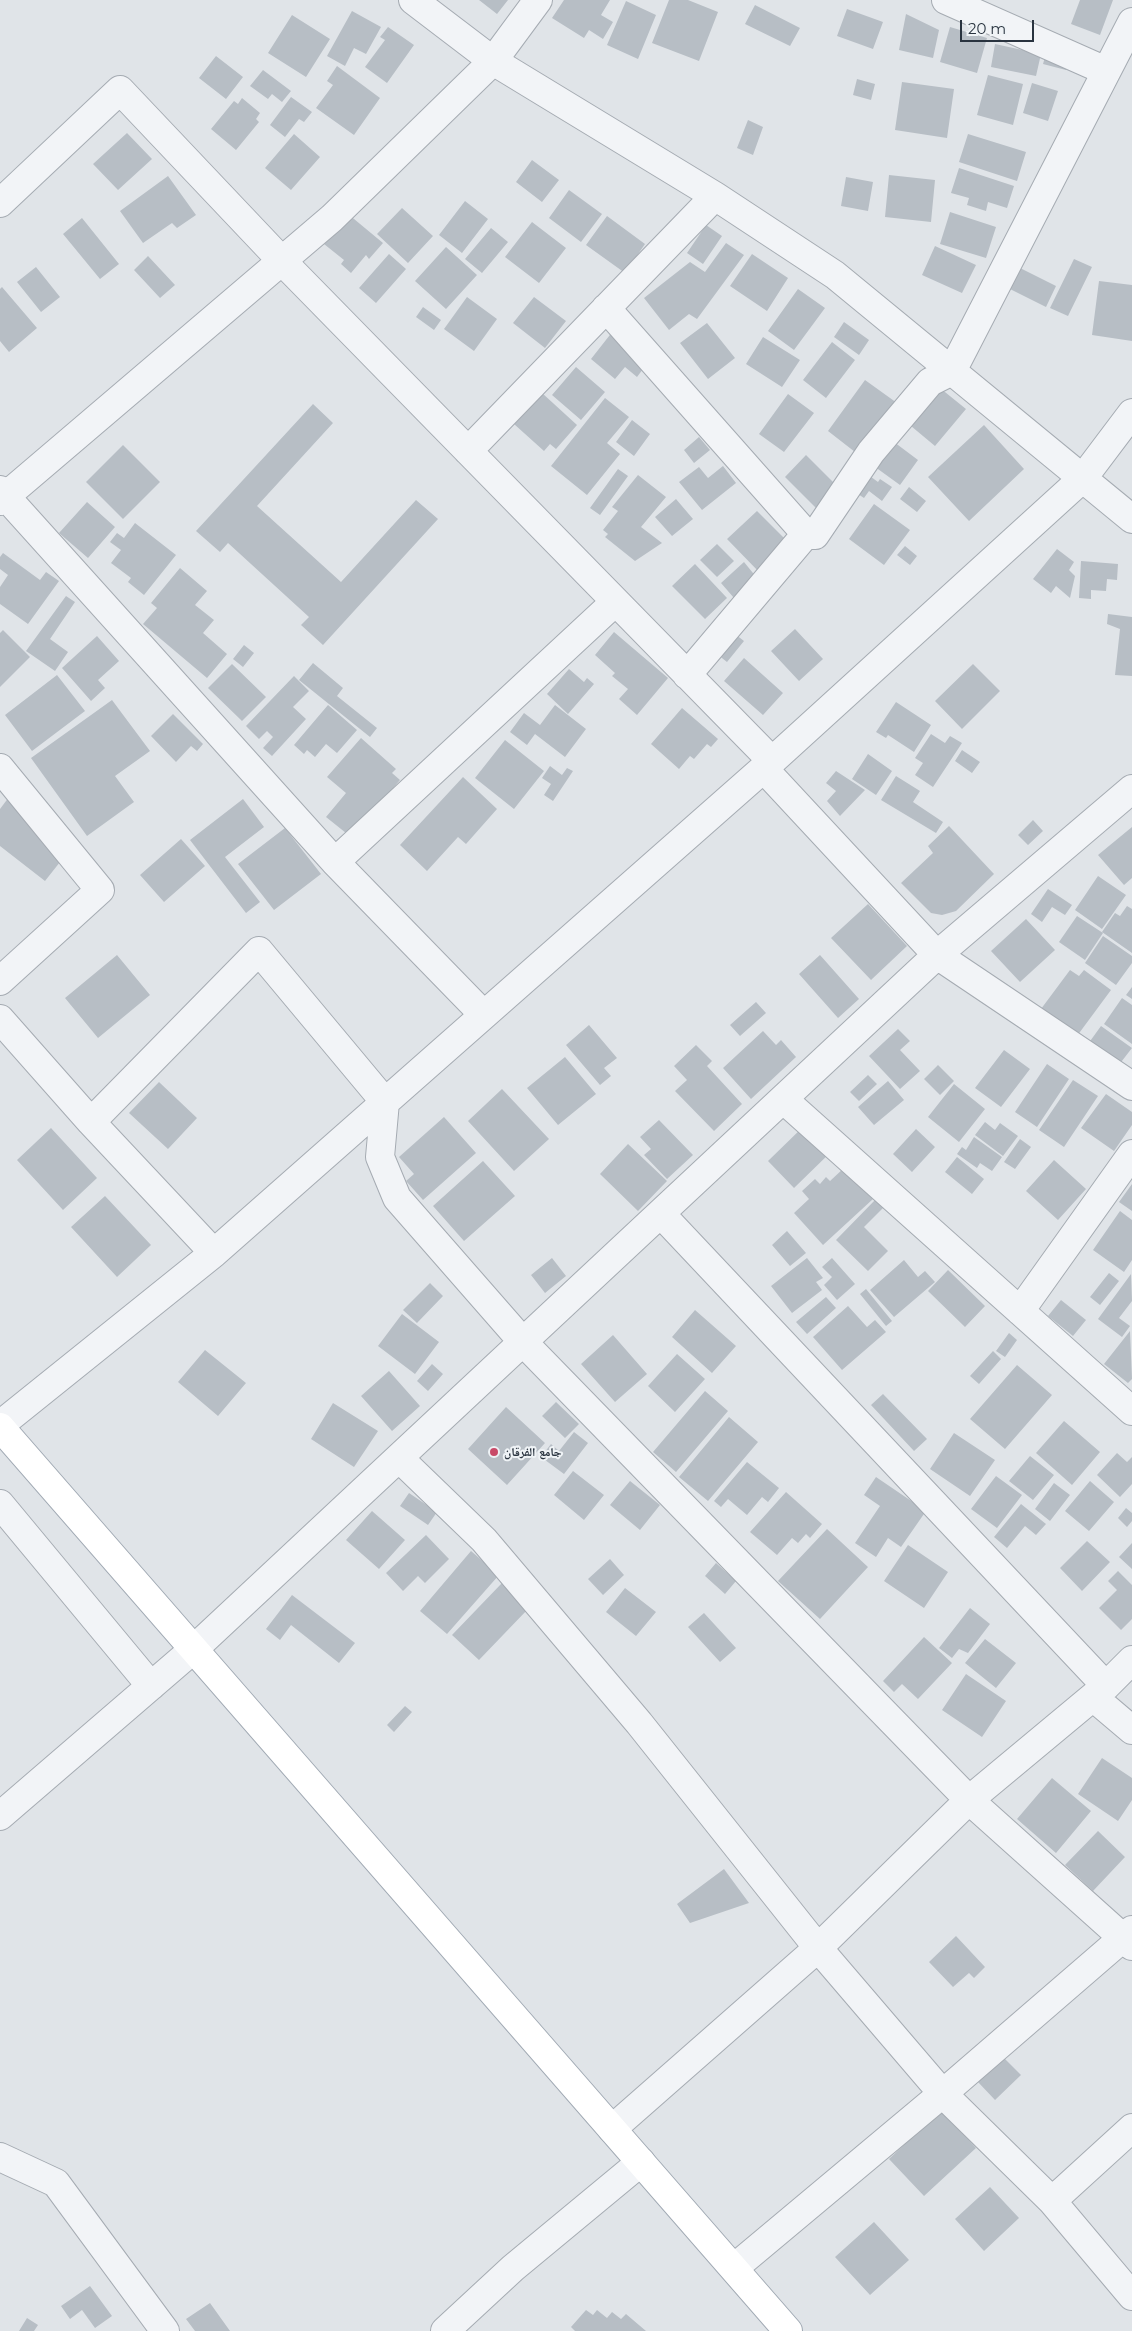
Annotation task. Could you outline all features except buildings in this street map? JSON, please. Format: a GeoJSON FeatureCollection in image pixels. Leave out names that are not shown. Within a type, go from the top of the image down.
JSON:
{"type":"FeatureCollection","features":[{"type":"Feature","properties":{"kind":"main road"},"geometry":{"type":"LineString","coordinates":[[0,1426],[195,1648],[566,2079],[788,2331]]}},
{"type":"Feature","properties":{"kind":"street"},"geometry":{"type":"LineString","coordinates":[[413,0],[493,60],[715,196],[835,275],[1132,519]]}},
{"type":"Feature","properties":{"kind":"street"},"geometry":{"type":"LineString","coordinates":[[484,1015],[335,862],[2,496],[332,218],[493,60],[538,0]]}},
{"type":"Feature","properties":{"kind":"street"},"geometry":{"type":"LineString","coordinates":[[946,0],[1106,71]]}},
{"type":"Feature","properties":{"kind":"street"},"geometry":{"type":"LineString","coordinates":[[606,308],[806,534],[815,535],[871,452],[930,382],[952,371],[1132,22]]}},
{"type":"Feature","properties":{"kind":"street"},"geometry":{"type":"LineString","coordinates":[[0,203],[120,90],[282,261],[687,674],[937,955],[1132,1086]]}},
{"type":"Feature","properties":{"kind":"street"},"geometry":{"type":"LineString","coordinates":[[468,451],[715,196]]}},
{"type":"Feature","properties":{"kind":"street"},"geometry":{"type":"LineString","coordinates":[[0,1426],[214,1253],[768,765],[1083,478],[1132,414]]}},
{"type":"Feature","properties":{"kind":"street"},"geometry":{"type":"LineString","coordinates":[[687,674],[806,534]]}},
{"type":"Feature","properties":{"kind":"street"},"geometry":{"type":"LineString","coordinates":[[335,862],[615,602]]}},
{"type":"Feature","properties":{"kind":"street"},"geometry":{"type":"LineString","coordinates":[[0,768],[100,890],[0,981]]}},
{"type":"Feature","properties":{"kind":"street"},"geometry":{"type":"LineString","coordinates":[[0,1816],[195,1648],[937,955],[1132,789]]}},
{"type":"Feature","properties":{"kind":"street"},"geometry":{"type":"LineString","coordinates":[[91,1122],[259,951],[385,1102],[380,1156],[397,1198],[523,1342],[969,1800],[1129,1938],[734,2268]]}},
{"type":"Feature","properties":{"kind":"street"},"geometry":{"type":"LineString","coordinates":[[0,1018],[91,1122],[214,1253]]}},
{"type":"Feature","properties":{"kind":"street"},"geometry":{"type":"LineString","coordinates":[[783,1099],[1132,1412]]}},
{"type":"Feature","properties":{"kind":"street"},"geometry":{"type":"LineString","coordinates":[[1020,1311],[1132,1154]]}},
{"type":"Feature","properties":{"kind":"street"},"geometry":{"type":"LineString","coordinates":[[661,1214],[1132,1730]]}},
{"type":"Feature","properties":{"kind":"street"},"geometry":{"type":"LineString","coordinates":[[399,1458],[484,1540],[639,1722],[818,1948],[943,2094],[1052,2202],[1132,2296]]}},
{"type":"Feature","properties":{"kind":"street"},"geometry":{"type":"LineString","coordinates":[[0,1504],[151,1686]]}},
{"type":"Feature","properties":{"kind":"street"},"geometry":{"type":"LineString","coordinates":[[612,2129],[818,1948],[969,1800],[1099,1692],[1132,1660]]}},
{"type":"Feature","properties":{"kind":"street"},"geometry":{"type":"LineString","coordinates":[[1052,2202],[1132,2128]]}},
{"type":"Feature","properties":{"kind":"street"},"geometry":{"type":"LineString","coordinates":[[0,2157],[56,2183],[164,2331]]}},
{"type":"Feature","properties":{"kind":"street"},"geometry":{"type":"LineString","coordinates":[[445,2331],[513,2268],[641,2162]]}},
{"type":"Feature","properties":{"kind":"place","name":"جامع الفرقان"},"geometry":{"type":"Point","coordinates":[494,1452]}}]}
